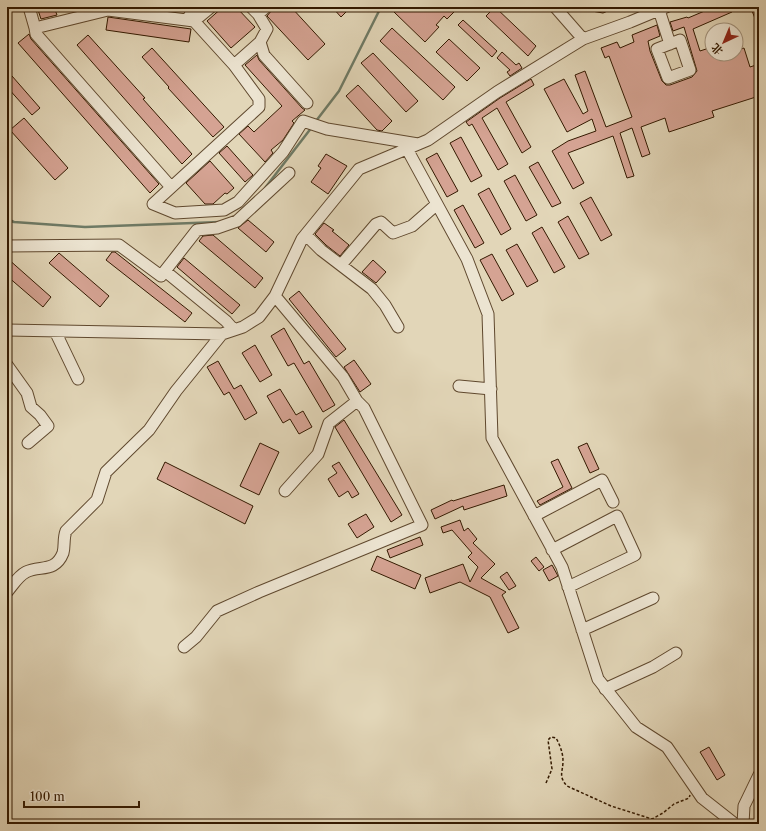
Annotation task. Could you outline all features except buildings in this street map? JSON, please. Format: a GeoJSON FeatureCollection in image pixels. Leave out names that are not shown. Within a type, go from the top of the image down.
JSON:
{"type":"FeatureCollection","features":[{"type":"Feature","properties":{"kind":"street"},"geometry":{"type":"LineString","coordinates":[[29,7],[36,34],[171,187]]}},
{"type":"Feature","properties":{"kind":"street"},"geometry":{"type":"LineString","coordinates":[[191,20],[195,7]]}},
{"type":"Feature","properties":{"kind":"street"},"geometry":{"type":"LineString","coordinates":[[191,20],[211,7]]}},
{"type":"Feature","properties":{"kind":"street"},"geometry":{"type":"LineString","coordinates":[[555,7],[583,39]]}},
{"type":"Feature","properties":{"kind":"street"},"geometry":{"type":"LineString","coordinates":[[7,330],[222,334],[243,327],[259,317],[275,296],[302,239],[359,169],[428,140],[497,92],[583,39],[630,22],[662,8],[670,44]]}},
{"type":"Feature","properties":{"kind":"street"},"geometry":{"type":"LineString","coordinates":[[234,65],[260,42],[267,29],[258,9]]}},
{"type":"Feature","properties":{"kind":"street"},"geometry":{"type":"LineString","coordinates":[[35,28],[108,10],[191,20],[234,65],[259,98],[259,107],[153,204],[175,213],[224,210],[238,202],[283,152],[303,121],[328,129],[418,144]]}},
{"type":"Feature","properties":{"kind":"street"},"geometry":{"type":"LineString","coordinates":[[260,42],[264,55],[307,103]]}},
{"type":"Feature","properties":{"kind":"street"},"geometry":{"type":"LineString","coordinates":[[407,149],[467,259],[488,314],[492,438],[562,567],[598,679],[636,727],[667,747],[702,798],[736,824]]}},
{"type":"Feature","properties":{"kind":"street"},"geometry":{"type":"LineString","coordinates":[[7,246],[119,245],[161,276],[197,230],[218,228],[237,221],[288,173]]}},
{"type":"Feature","properties":{"kind":"street"},"geometry":{"type":"LineString","coordinates":[[341,265],[376,224],[381,222],[392,234],[412,226],[437,204]]}},
{"type":"Feature","properties":{"kind":"street"},"geometry":{"type":"LineString","coordinates":[[306,235],[322,250],[372,289],[385,305],[398,327]]}},
{"type":"Feature","properties":{"kind":"street"},"geometry":{"type":"LineString","coordinates":[[165,271],[226,321],[234,330]]}},
{"type":"Feature","properties":{"kind":"street"},"geometry":{"type":"LineString","coordinates":[[184,647],[196,637],[217,611],[259,592],[422,525],[364,408],[357,401],[343,376],[275,296]]}},
{"type":"Feature","properties":{"kind":"street"},"geometry":{"type":"LineString","coordinates":[[55,331],[78,379]]}},
{"type":"Feature","properties":{"kind":"street"},"geometry":{"type":"LineString","coordinates":[[7,592],[23,574],[32,570],[46,569],[57,562],[64,548],[66,531],[98,500],[106,472],[149,430],[176,391],[222,334]]}},
{"type":"Feature","properties":{"kind":"street"},"geometry":{"type":"LineString","coordinates":[[7,365],[27,393],[31,407],[40,415],[48,426],[28,443]]}},
{"type":"Feature","properties":{"kind":"street"},"geometry":{"type":"LineString","coordinates":[[459,386],[491,389]]}},
{"type":"Feature","properties":{"kind":"street"},"geometry":{"type":"LineString","coordinates":[[285,491],[318,454],[329,423],[357,401]]}},
{"type":"Feature","properties":{"kind":"street"},"geometry":{"type":"LineString","coordinates":[[534,516],[602,480],[613,502]]}},
{"type":"Feature","properties":{"kind":"street"},"geometry":{"type":"LineString","coordinates":[[552,550],[618,516],[635,555],[568,587]]}},
{"type":"Feature","properties":{"kind":"street"},"geometry":{"type":"LineString","coordinates":[[582,630],[653,598]]}},
{"type":"Feature","properties":{"kind":"street"},"geometry":{"type":"LineString","coordinates":[[605,689],[653,667],[676,653]]}},
{"type":"Feature","properties":{"kind":"street"},"geometry":{"type":"LineString","coordinates":[[743,824],[744,806],[759,775]]}},
{"type":"Feature","properties":{"kind":"path"},"geometry":{"type":"LineString","coordinates":[[546,783],[552,768],[548,740],[551,737],[556,738],[562,752],[563,761],[561,774],[562,780],[567,786],[611,806],[652,819],[656,824]]}},
{"type":"Feature","properties":{"kind":"path"},"geometry":{"type":"LineString","coordinates":[[652,819],[664,813],[674,804],[689,798],[694,786]]}},
{"type":"Feature","properties":{"kind":"waterway"},"geometry":{"type":"LineString","coordinates":[[316,121],[339,91],[381,7]]}},
{"type":"Feature","properties":{"kind":"waterway"},"geometry":{"type":"LineString","coordinates":[[265,188],[312,127]]}},
{"type":"Feature","properties":{"kind":"waterway"},"geometry":{"type":"LineString","coordinates":[[7,219],[14,222],[85,227],[220,222]]}}]}
